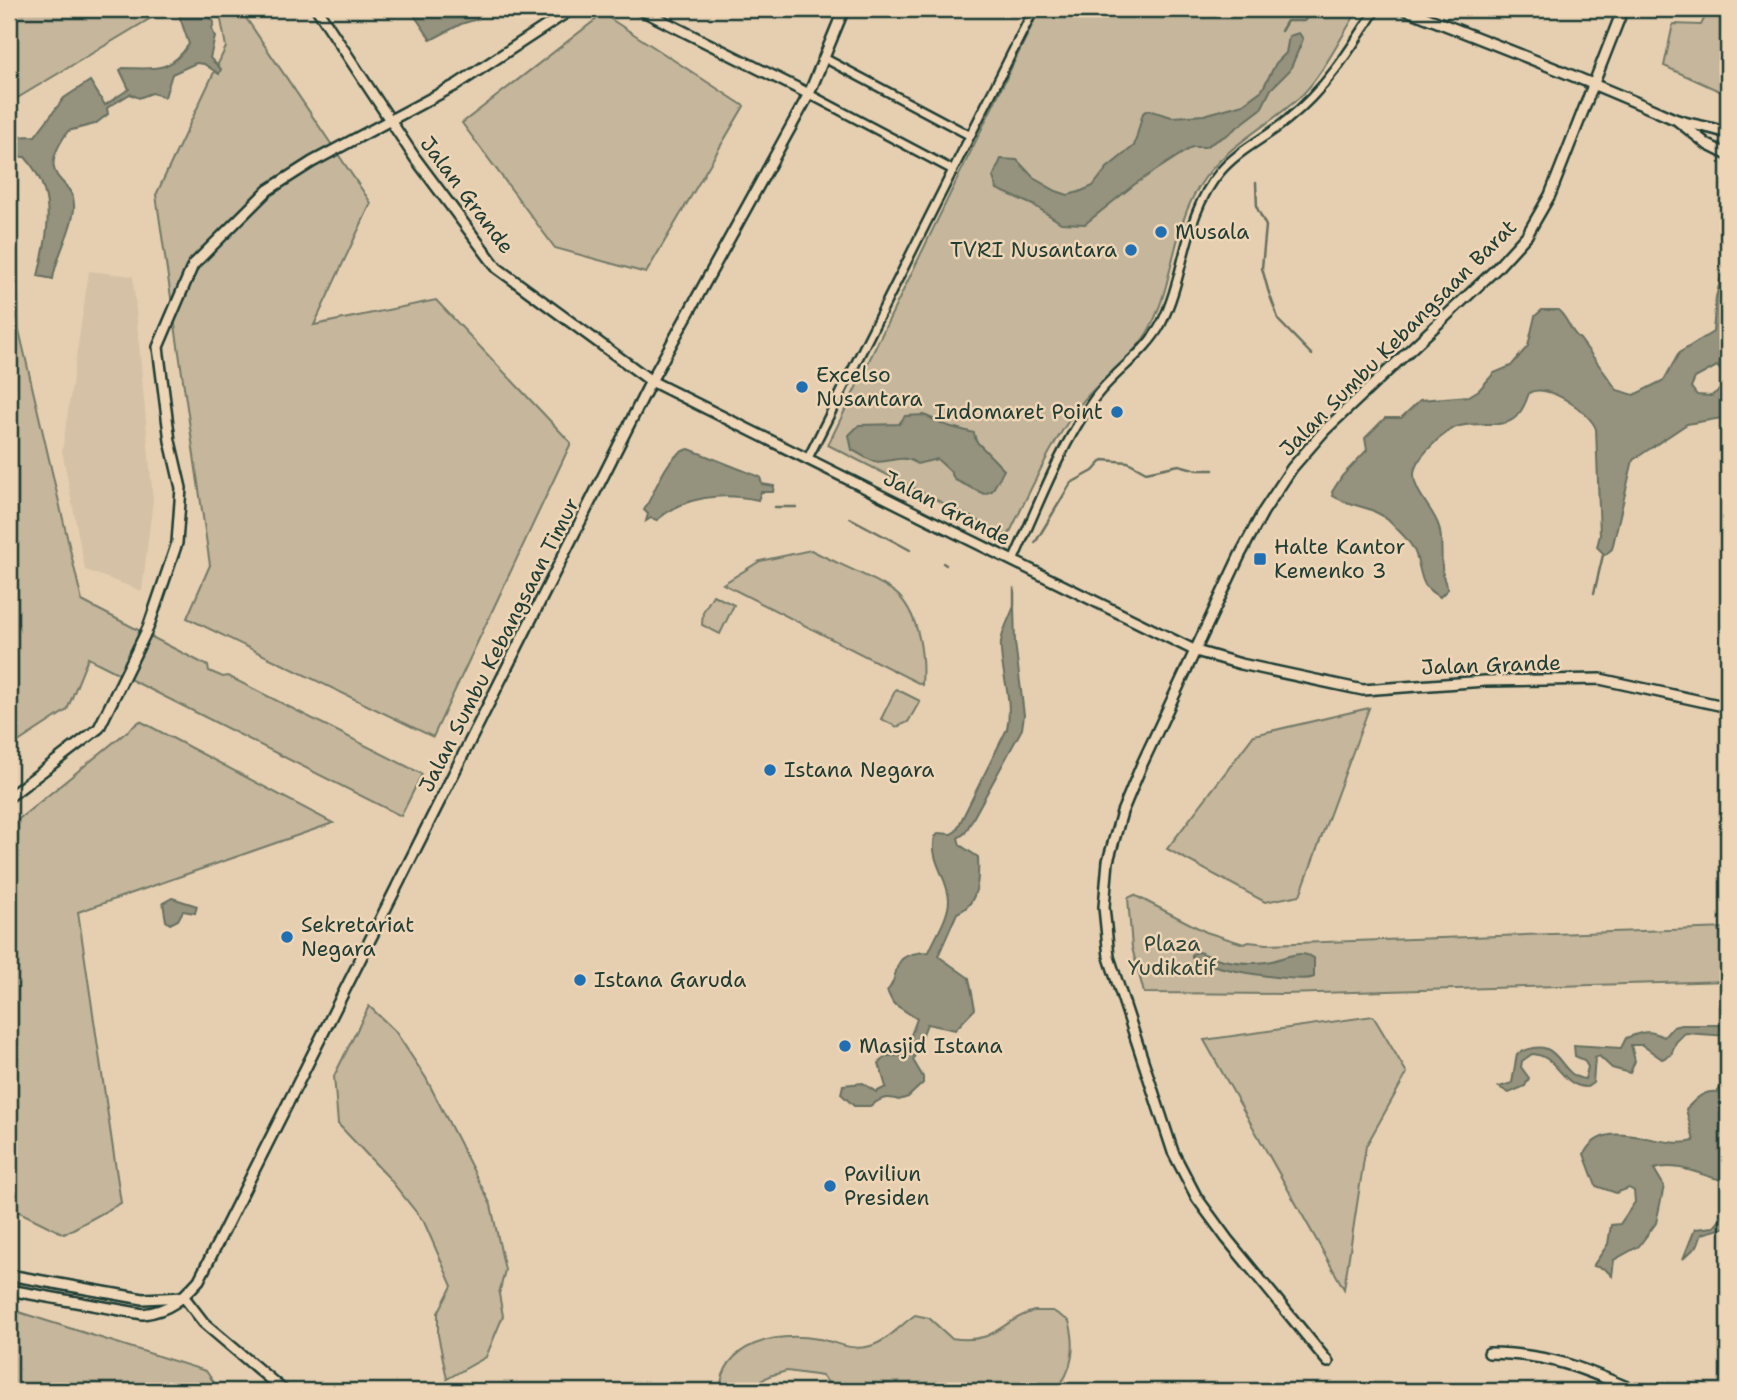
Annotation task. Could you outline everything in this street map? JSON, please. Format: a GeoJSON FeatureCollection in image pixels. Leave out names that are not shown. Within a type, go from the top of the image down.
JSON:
{"type":"FeatureCollection","features":[{"type":"Feature","properties":{"kind":"street","name":"Jalan Grande"},"geometry":{"type":"LineString","coordinates":[[317,9],[415,158],[497,268],[651,381],[1013,561],[1196,651],[1363,690],[1485,681],[1600,679],[1728,707]]}},
{"type":"Feature","properties":{"kind":"street"},"geometry":{"type":"LineString","coordinates":[[9,797],[99,728],[148,628],[177,543],[181,488],[170,441],[158,347],[193,265],[268,190],[312,162],[456,85],[572,9]]}},
{"type":"Feature","properties":{"kind":"street"},"geometry":{"type":"LineString","coordinates":[[639,9],[951,169]]}},
{"type":"Feature","properties":{"kind":"street","name":"Jalan Sumbu Kebangsaan Timur"},"geometry":{"type":"LineString","coordinates":[[184,1297],[204,1272],[264,1155],[651,381],[809,94],[826,59],[844,9]]}},
{"type":"Feature","properties":{"kind":"street"},"geometry":{"type":"LineString","coordinates":[[808,458],[951,169],[1034,9]]}},
{"type":"Feature","properties":{"kind":"street"},"geometry":{"type":"LineString","coordinates":[[1013,561],[1054,471],[1084,415],[1111,378],[1160,325],[1178,276],[1195,214],[1207,189],[1239,154],[1313,97],[1336,72],[1376,9]]}},
{"type":"Feature","properties":{"kind":"street"},"geometry":{"type":"LineString","coordinates":[[1404,9],[1594,82],[1676,120],[1708,145],[1728,155]]}},
{"type":"Feature","properties":{"kind":"street","name":"Jalan Sumbu Kebangsaan Barat"},"geometry":{"type":"LineString","coordinates":[[1328,1362],[1227,1239],[1197,1198],[1173,1152],[1109,957],[1104,907],[1108,860],[1142,764],[1240,555],[1292,468],[1325,430],[1496,269],[1527,235],[1550,195],[1623,9]]}},
{"type":"Feature","properties":{"kind":"street"},"geometry":{"type":"LineString","coordinates":[[826,59],[969,135]]}},
{"type":"Feature","properties":{"kind":"street"},"geometry":{"type":"LineString","coordinates":[[1676,120],[1717,128],[1728,134]]}},
{"type":"Feature","properties":{"kind":"street"},"geometry":{"type":"LineString","coordinates":[[9,1275],[123,1296],[184,1297]]}},
{"type":"Feature","properties":{"kind":"street"},"geometry":{"type":"LineString","coordinates":[[9,1290],[143,1314],[164,1312],[184,1297]]}},
{"type":"Feature","properties":{"kind":"street"},"geometry":{"type":"LineString","coordinates":[[184,1297],[204,1323],[284,1391]]}},
{"type":"Feature","properties":{"kind":"street"},"geometry":{"type":"LineString","coordinates":[[1489,1353],[1521,1354],[1570,1363],[1636,1391]]}},
{"type":"Feature","properties":{"kind":"shaded area"},"geometry":{"type":"Polygon","coordinates":[[[177,9],[203,9],[214,22],[212,29],[215,37],[210,58],[221,69],[219,74],[204,64],[196,63],[172,74],[165,97],[152,93],[139,98],[130,94],[107,108],[108,114],[95,124],[68,131],[58,148],[54,170],[73,198],[73,218],[53,279],[38,276],[47,229],[46,199],[35,171],[25,157],[9,157],[9,137],[35,136],[64,98],[90,81],[105,105],[129,89],[120,70],[123,68],[160,67],[182,54],[189,44],[177,9]]]}},
{"type":"Feature","properties":{"kind":"shaded area"},"geometry":{"type":"Polygon","coordinates":[[[410,9],[472,9],[478,19],[461,24],[431,40],[410,9]]]}},
{"type":"Feature","properties":{"kind":"shaded area"},"geometry":{"type":"Polygon","coordinates":[[[1299,33],[1303,39],[1290,70],[1271,89],[1261,109],[1227,135],[1205,147],[1192,147],[1135,184],[1085,224],[1061,223],[1035,206],[997,189],[993,177],[1001,159],[1017,160],[1035,179],[1068,195],[1093,186],[1107,168],[1134,146],[1143,113],[1148,110],[1172,117],[1204,115],[1243,104],[1262,90],[1276,63],[1286,53],[1289,36],[1299,33]]]}},
{"type":"Feature","properties":{"kind":"shaded area"},"geometry":{"type":"Polygon","coordinates":[[[1728,252],[1728,417],[1687,424],[1633,460],[1612,549],[1605,555],[1597,547],[1600,535],[1596,429],[1577,407],[1546,392],[1529,393],[1517,416],[1510,421],[1454,428],[1432,445],[1419,460],[1414,474],[1417,488],[1436,520],[1441,535],[1443,574],[1448,589],[1440,597],[1425,585],[1414,550],[1388,520],[1375,511],[1333,496],[1332,492],[1342,476],[1367,450],[1365,438],[1385,418],[1401,418],[1420,400],[1469,396],[1479,390],[1494,373],[1511,366],[1528,346],[1535,316],[1542,310],[1558,310],[1617,390],[1634,395],[1664,380],[1679,353],[1713,332],[1716,297],[1728,252]],[[1717,366],[1695,378],[1691,387],[1697,395],[1711,396],[1722,388],[1725,375],[1717,366]]]}},
{"type":"Feature","properties":{"kind":"shaded area"},"geometry":{"type":"Polygon","coordinates":[[[89,271],[133,276],[153,500],[142,591],[85,570],[62,451],[89,271]]]}},
{"type":"Feature","properties":{"kind":"shaded area"},"geometry":{"type":"Polygon","coordinates":[[[924,415],[948,426],[974,433],[976,441],[1004,470],[992,491],[984,494],[955,480],[937,459],[917,464],[906,459],[879,462],[852,450],[849,435],[859,425],[899,424],[905,416],[924,415]]]}},
{"type":"Feature","properties":{"kind":"shaded area"},"geometry":{"type":"Polygon","coordinates":[[[689,449],[760,477],[762,484],[774,486],[773,492],[761,492],[758,500],[731,496],[704,498],[680,506],[657,520],[651,518],[646,521],[648,514],[644,510],[662,474],[674,457],[689,449]]]}},
{"type":"Feature","properties":{"kind":"shaded area"},"geometry":{"type":"Polygon","coordinates":[[[1014,606],[1015,642],[1024,715],[1022,729],[965,833],[958,838],[960,845],[978,857],[978,881],[974,897],[970,904],[957,913],[938,956],[969,978],[975,1009],[955,1030],[927,1024],[913,1060],[923,1077],[923,1083],[908,1097],[899,1100],[884,1098],[870,1106],[854,1106],[841,1094],[843,1085],[863,1083],[876,1092],[886,1087],[879,1063],[885,1056],[903,1056],[917,1019],[893,1003],[887,991],[892,985],[898,966],[906,956],[929,952],[947,913],[948,892],[935,854],[935,837],[939,833],[951,834],[956,831],[1007,729],[1009,705],[1001,642],[1014,606]]]}},
{"type":"Feature","properties":{"kind":"shaded area"},"geometry":{"type":"Polygon","coordinates":[[[172,898],[197,906],[195,913],[183,911],[178,920],[170,924],[166,921],[163,903],[172,898]]]}},
{"type":"Feature","properties":{"kind":"shaded area"},"geometry":{"type":"Polygon","coordinates":[[[1199,952],[1240,963],[1266,962],[1296,954],[1308,955],[1314,958],[1314,977],[1273,977],[1232,970],[1192,957],[1192,954],[1199,952]]]}},
{"type":"Feature","properties":{"kind":"shaded area"},"geometry":{"type":"Polygon","coordinates":[[[1728,1025],[1728,1036],[1685,1033],[1676,1042],[1671,1055],[1662,1059],[1642,1045],[1631,1045],[1635,1061],[1630,1073],[1612,1068],[1599,1056],[1595,1058],[1593,1083],[1587,1087],[1571,1082],[1548,1060],[1532,1054],[1522,1061],[1521,1067],[1529,1078],[1525,1086],[1509,1093],[1499,1087],[1512,1083],[1517,1054],[1532,1048],[1551,1051],[1568,1071],[1585,1079],[1588,1067],[1584,1060],[1575,1056],[1574,1045],[1621,1048],[1626,1038],[1631,1036],[1650,1032],[1664,1037],[1673,1027],[1728,1025]]]}},
{"type":"Feature","properties":{"kind":"shaded area"},"geometry":{"type":"Polygon","coordinates":[[[1728,1079],[1728,1114],[1722,1125],[1728,1137],[1728,1181],[1683,1168],[1654,1169],[1664,1186],[1656,1223],[1639,1246],[1614,1260],[1612,1276],[1605,1269],[1593,1266],[1608,1244],[1611,1225],[1620,1224],[1635,1202],[1634,1191],[1629,1188],[1616,1193],[1596,1186],[1584,1154],[1593,1142],[1605,1136],[1634,1136],[1680,1143],[1694,1141],[1686,1109],[1703,1094],[1717,1092],[1728,1079]]]}},
{"type":"Feature","properties":{"kind":"shaded area"},"geometry":{"type":"Polygon","coordinates":[[[1728,1211],[1727,1227],[1702,1234],[1697,1246],[1683,1259],[1695,1229],[1714,1227],[1728,1211]]]}},
{"type":"Feature","properties":{"kind":"green space"},"geometry":{"type":"Polygon","coordinates":[[[9,9],[166,9],[9,103],[9,9]]]}},
{"type":"Feature","properties":{"kind":"green space"},"geometry":{"type":"Polygon","coordinates":[[[219,9],[240,9],[371,203],[314,325],[436,300],[571,443],[433,737],[187,618],[210,565],[156,195],[226,47],[219,9]]]}},
{"type":"Feature","properties":{"kind":"green space"},"geometry":{"type":"Polygon","coordinates":[[[1040,9],[1359,9],[1326,64],[1303,94],[1222,158],[1200,185],[1184,219],[1159,309],[1151,326],[1136,348],[1088,395],[1069,420],[1008,536],[828,445],[1040,9]]]}},
{"type":"Feature","properties":{"kind":"green space"},"geometry":{"type":"Polygon","coordinates":[[[1709,9],[1728,9],[1728,95],[1664,66],[1673,24],[1701,25],[1709,9]]]}},
{"type":"Feature","properties":{"kind":"green space"},"geometry":{"type":"Polygon","coordinates":[[[603,14],[744,106],[646,273],[555,248],[462,123],[603,14]]]}},
{"type":"Feature","properties":{"kind":"green space"},"geometry":{"type":"Polygon","coordinates":[[[16,204],[19,330],[82,601],[208,666],[209,671],[223,677],[228,676],[422,774],[401,816],[88,658],[67,710],[9,748],[9,205],[16,204]]]}},
{"type":"Feature","properties":{"kind":"green space"},"geometry":{"type":"Polygon","coordinates":[[[811,550],[870,578],[899,596],[916,626],[922,662],[922,685],[723,584],[760,561],[811,550]]]}},
{"type":"Feature","properties":{"kind":"green space"},"geometry":{"type":"Polygon","coordinates":[[[713,595],[734,605],[720,634],[702,625],[703,612],[713,595]]]}},
{"type":"Feature","properties":{"kind":"green space"},"geometry":{"type":"Polygon","coordinates":[[[896,689],[920,701],[908,722],[897,727],[881,719],[896,689]]]}},
{"type":"Feature","properties":{"kind":"green space"},"geometry":{"type":"Polygon","coordinates":[[[1369,708],[1300,895],[1265,902],[1167,849],[1254,735],[1369,708]]]}},
{"type":"Feature","properties":{"kind":"green space"},"geometry":{"type":"Polygon","coordinates":[[[140,721],[333,823],[78,912],[121,1203],[64,1234],[9,1207],[9,827],[140,721]]]}},
{"type":"Feature","properties":{"kind":"green space","name":"Plaza Yudikatif"},"geometry":{"type":"Polygon","coordinates":[[[1134,895],[1206,932],[1244,944],[1728,928],[1728,981],[1284,994],[1144,993],[1132,948],[1128,898],[1134,895]]]}},
{"type":"Feature","properties":{"kind":"green space"},"geometry":{"type":"Polygon","coordinates":[[[369,1006],[395,1031],[426,1078],[491,1205],[505,1270],[499,1294],[503,1316],[486,1357],[447,1379],[438,1335],[438,1313],[452,1286],[424,1222],[388,1177],[338,1124],[334,1076],[369,1006]]]}},
{"type":"Feature","properties":{"kind":"green space"},"geometry":{"type":"Polygon","coordinates":[[[1373,1016],[1407,1073],[1366,1146],[1344,1289],[1204,1040],[1373,1016]]]}},
{"type":"Feature","properties":{"kind":"green space"},"geometry":{"type":"Polygon","coordinates":[[[9,1309],[206,1371],[220,1391],[9,1391],[9,1309]]]}},
{"type":"Feature","properties":{"kind":"green space"},"geometry":{"type":"Polygon","coordinates":[[[1034,1311],[1053,1311],[1069,1321],[1072,1357],[1066,1375],[1055,1390],[906,1391],[887,1384],[859,1391],[844,1391],[832,1387],[822,1376],[787,1371],[769,1376],[746,1391],[720,1391],[723,1374],[731,1361],[742,1351],[770,1339],[803,1337],[860,1348],[886,1338],[915,1315],[929,1318],[951,1338],[978,1338],[1034,1311]]]}},
{"type":"Feature","properties":{"kind":"waterway"},"geometry":{"type":"LineString","coordinates":[[1281,31],[1287,21],[1304,21],[1315,9]]}},
{"type":"Feature","properties":{"kind":"waterway"},"geometry":{"type":"LineString","coordinates":[[1256,183],[1257,208],[1266,226],[1262,268],[1268,290],[1279,321],[1312,355]]}},
{"type":"Feature","properties":{"kind":"waterway"},"geometry":{"type":"LineString","coordinates":[[1035,543],[1071,483],[1093,471],[1103,460],[1128,462],[1146,472],[1179,465],[1197,470],[1213,470]]}},
{"type":"Feature","properties":{"kind":"waterway"},"geometry":{"type":"LineString","coordinates":[[775,507],[796,507]]}},
{"type":"Feature","properties":{"kind":"waterway"},"geometry":{"type":"LineString","coordinates":[[850,518],[910,550]]}},
{"type":"Feature","properties":{"kind":"waterway"},"geometry":{"type":"LineString","coordinates":[[1594,593],[1603,555]]}},
{"type":"Feature","properties":{"kind":"waterway"},"geometry":{"type":"LineString","coordinates":[[1014,588],[1014,606]]}},
{"type":"Feature","properties":{"kind":"place","name":"Musala"},"geometry":{"type":"Point","coordinates":[1161,232]}},
{"type":"Feature","properties":{"kind":"place","name":"TVRI Nusantara"},"geometry":{"type":"Point","coordinates":[1131,250]}},
{"type":"Feature","properties":{"kind":"place","name":"Excelso Nusantara"},"geometry":{"type":"Point","coordinates":[802,387]}},
{"type":"Feature","properties":{"kind":"place","name":"Indomaret Point"},"geometry":{"type":"Point","coordinates":[1117,412]}},
{"type":"Feature","properties":{"kind":"place","name":"Halte Kantor Kemenko 3"},"geometry":{"type":"Point","coordinates":[1260,559]}},
{"type":"Feature","properties":{"kind":"place","name":"Istana Negara"},"geometry":{"type":"Point","coordinates":[770,770]}},
{"type":"Feature","properties":{"kind":"place","name":"Sekretariat Negara"},"geometry":{"type":"Point","coordinates":[287,937]}},
{"type":"Feature","properties":{"kind":"place","name":"Istana Garuda"},"geometry":{"type":"Point","coordinates":[580,980]}},
{"type":"Feature","properties":{"kind":"place","name":"Masjid Istana"},"geometry":{"type":"Point","coordinates":[845,1046]}},
{"type":"Feature","properties":{"kind":"place","name":"Paviliun Presiden"},"geometry":{"type":"Point","coordinates":[830,1186]}}]}
